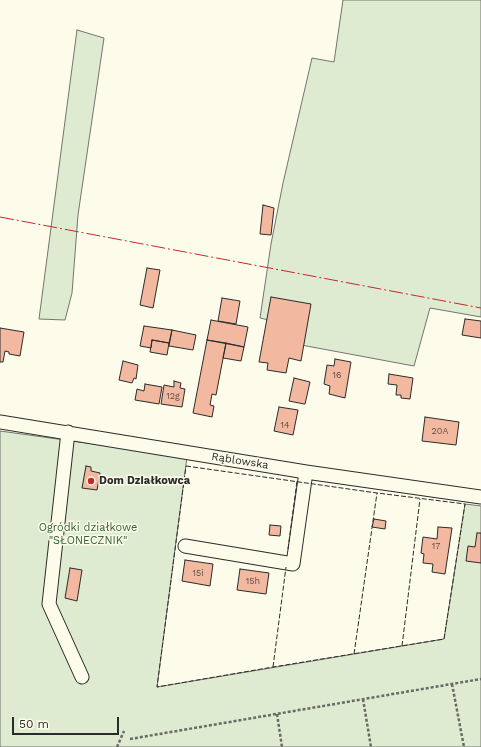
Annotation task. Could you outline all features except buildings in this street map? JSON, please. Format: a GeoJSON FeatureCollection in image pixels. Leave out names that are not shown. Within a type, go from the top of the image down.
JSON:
{"type":"FeatureCollection","features":[{"type":"Feature","properties":{"kind":"street","name":"Rąblowska"},"geometry":{"type":"LineString","coordinates":[[0,422],[306,472],[481,497]]}},
{"type":"Feature","properties":{"kind":"street"},"geometry":{"type":"LineString","coordinates":[[68,432],[49,604],[82,677]]}},
{"type":"Feature","properties":{"kind":"street"},"geometry":{"type":"LineString","coordinates":[[185,546],[293,564],[306,472]]}},
{"type":"Feature","properties":{"kind":"path"},"geometry":{"type":"LineString","coordinates":[[130,738],[481,679]]}},
{"type":"Feature","properties":{"kind":"path"},"geometry":{"type":"LineString","coordinates":[[452,684],[464,747]]}},
{"type":"Feature","properties":{"kind":"path"},"geometry":{"type":"LineString","coordinates":[[363,699],[372,747]]}},
{"type":"Feature","properties":{"kind":"path"},"geometry":{"type":"LineString","coordinates":[[277,714],[282,747]]}},
{"type":"Feature","properties":{"kind":"path"},"geometry":{"type":"LineString","coordinates":[[117,747],[124,731]]}},
{"type":"Feature","properties":{"kind":"green space"},"geometry":{"type":"Polygon","coordinates":[[[343,0],[481,0],[481,317],[430,308],[414,366],[285,342],[287,324],[260,318],[271,244],[283,183],[312,58],[334,62],[343,0]]]}},
{"type":"Feature","properties":{"kind":"green space"},"geometry":{"type":"Polygon","coordinates":[[[77,30],[104,38],[78,215],[72,293],[65,320],[39,319],[77,30]]]}},
{"type":"Feature","properties":{"kind":"green space","name":"Ogródki działkowe \"SŁONECZNIK\""},"geometry":{"type":"Polygon","coordinates":[[[0,431],[187,457],[157,687],[444,639],[465,504],[481,506],[481,747],[0,747],[0,431]]]}},
{"type":"Feature","properties":{"kind":"fence"},"geometry":{"type":"LineString","coordinates":[[186,466],[465,504],[444,639],[157,687],[186,466]]}},
{"type":"Feature","properties":{"kind":"fence"},"geometry":{"type":"LineString","coordinates":[[288,549],[297,481]]}},
{"type":"Feature","properties":{"kind":"fence"},"geometry":{"type":"LineString","coordinates":[[354,654],[377,493]]}},
{"type":"Feature","properties":{"kind":"fence"},"geometry":{"type":"LineString","coordinates":[[402,646],[420,499]]}},
{"type":"Feature","properties":{"kind":"fence"},"geometry":{"type":"LineString","coordinates":[[273,667],[286,567]]}},
{"type":"Feature","properties":{"kind":"power"},"geometry":{"type":"LineString","coordinates":[[0,217],[481,308]]}},
{"type":"Feature","properties":{"kind":"place","name":"Dom Działkowca"},"geometry":{"type":"Point","coordinates":[91,481]}}]}
